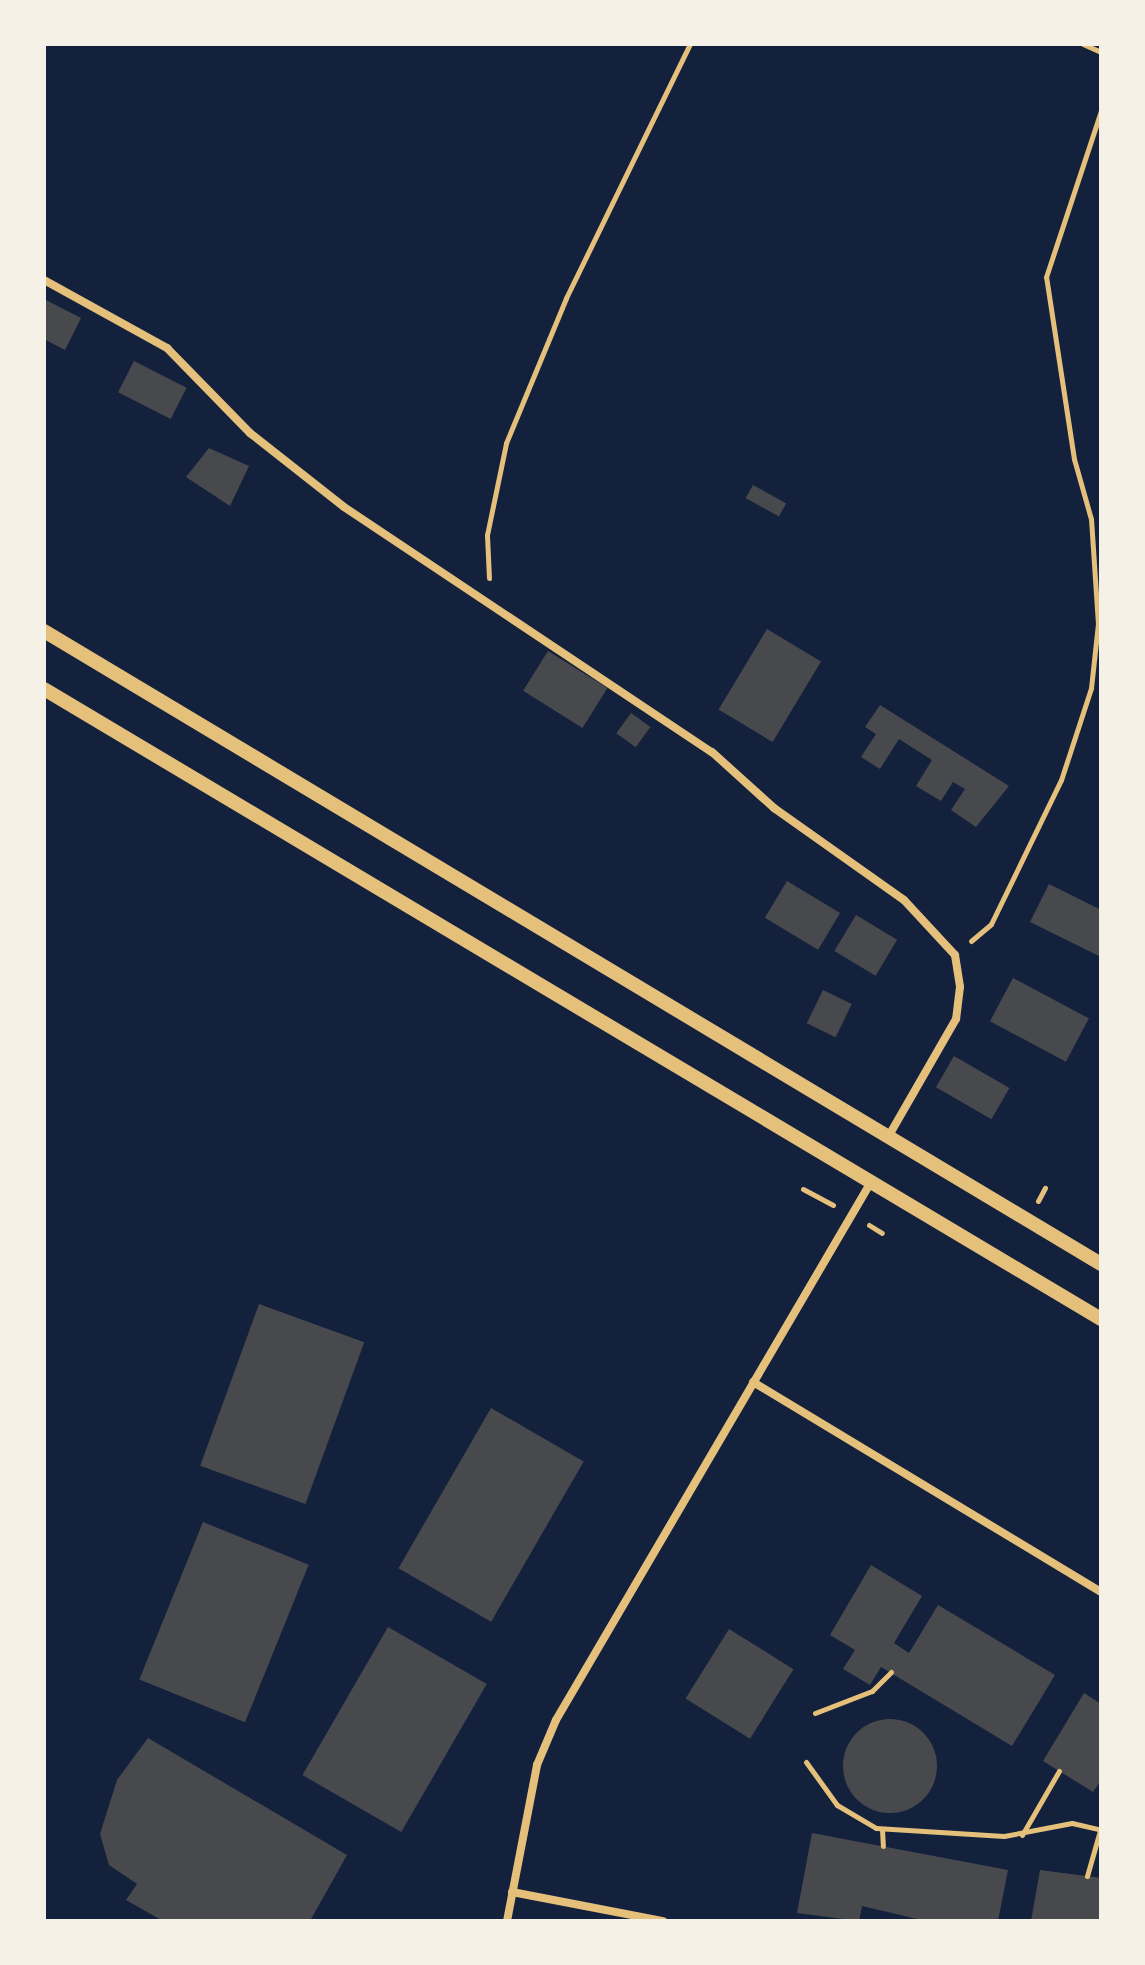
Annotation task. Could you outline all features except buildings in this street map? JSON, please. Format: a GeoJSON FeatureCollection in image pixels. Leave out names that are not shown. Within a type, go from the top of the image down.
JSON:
{"type":"FeatureCollection","features":[{"type":"Feature","properties":{"kind":"street"},"geometry":{"type":"LineString","coordinates":[[44,280],[167,348],[250,433],[344,507],[489,599],[712,752],[774,808],[904,900],[955,955],[956,1019],[890,1134]]}},
{"type":"Feature","properties":{"kind":"street"},"geometry":{"type":"LineString","coordinates":[[44,631],[890,1134],[1101,1264]]}},
{"type":"Feature","properties":{"kind":"street"},"geometry":{"type":"LineString","coordinates":[[44,689],[1101,1319]]}},
{"type":"Feature","properties":{"kind":"street"},"geometry":{"type":"LineString","coordinates":[[507,1921],[537,1765],[556,1720],[871,1182]]}},
{"type":"Feature","properties":{"kind":"street"},"geometry":{"type":"LineString","coordinates":[[753,1382],[1101,1592]]}},
{"type":"Feature","properties":{"kind":"street"},"geometry":{"type":"LineString","coordinates":[[512,1892],[663,1921]]}},
{"type":"Feature","properties":{"kind":"path"},"geometry":{"type":"LineString","coordinates":[[489,599],[487,535],[506,443],[566,298],[690,44]]}},
{"type":"Feature","properties":{"kind":"path"},"geometry":{"type":"LineString","coordinates":[[1083,44],[1101,52]]}},
{"type":"Feature","properties":{"kind":"path"},"geometry":{"type":"LineString","coordinates":[[955,955],[991,924],[1076,747],[1091,688],[1098,624],[1091,519],[1074,459],[1046,277],[1101,111]]}},
{"type":"Feature","properties":{"kind":"path"},"geometry":{"type":"LineString","coordinates":[[815,1713],[872,1691],[891,1672]]}},
{"type":"Feature","properties":{"kind":"path"},"geometry":{"type":"LineString","coordinates":[[806,1762],[837,1805],[856,1822],[882,1829],[1022,1835],[1072,1823],[1099,1828],[1087,1876]]}},
{"type":"Feature","properties":{"kind":"path"},"geometry":{"type":"LineString","coordinates":[[1022,1835],[1059,1771]]}},
{"type":"Feature","properties":{"kind":"path"},"geometry":{"type":"LineString","coordinates":[[882,1829],[883,1846]]}}]}
